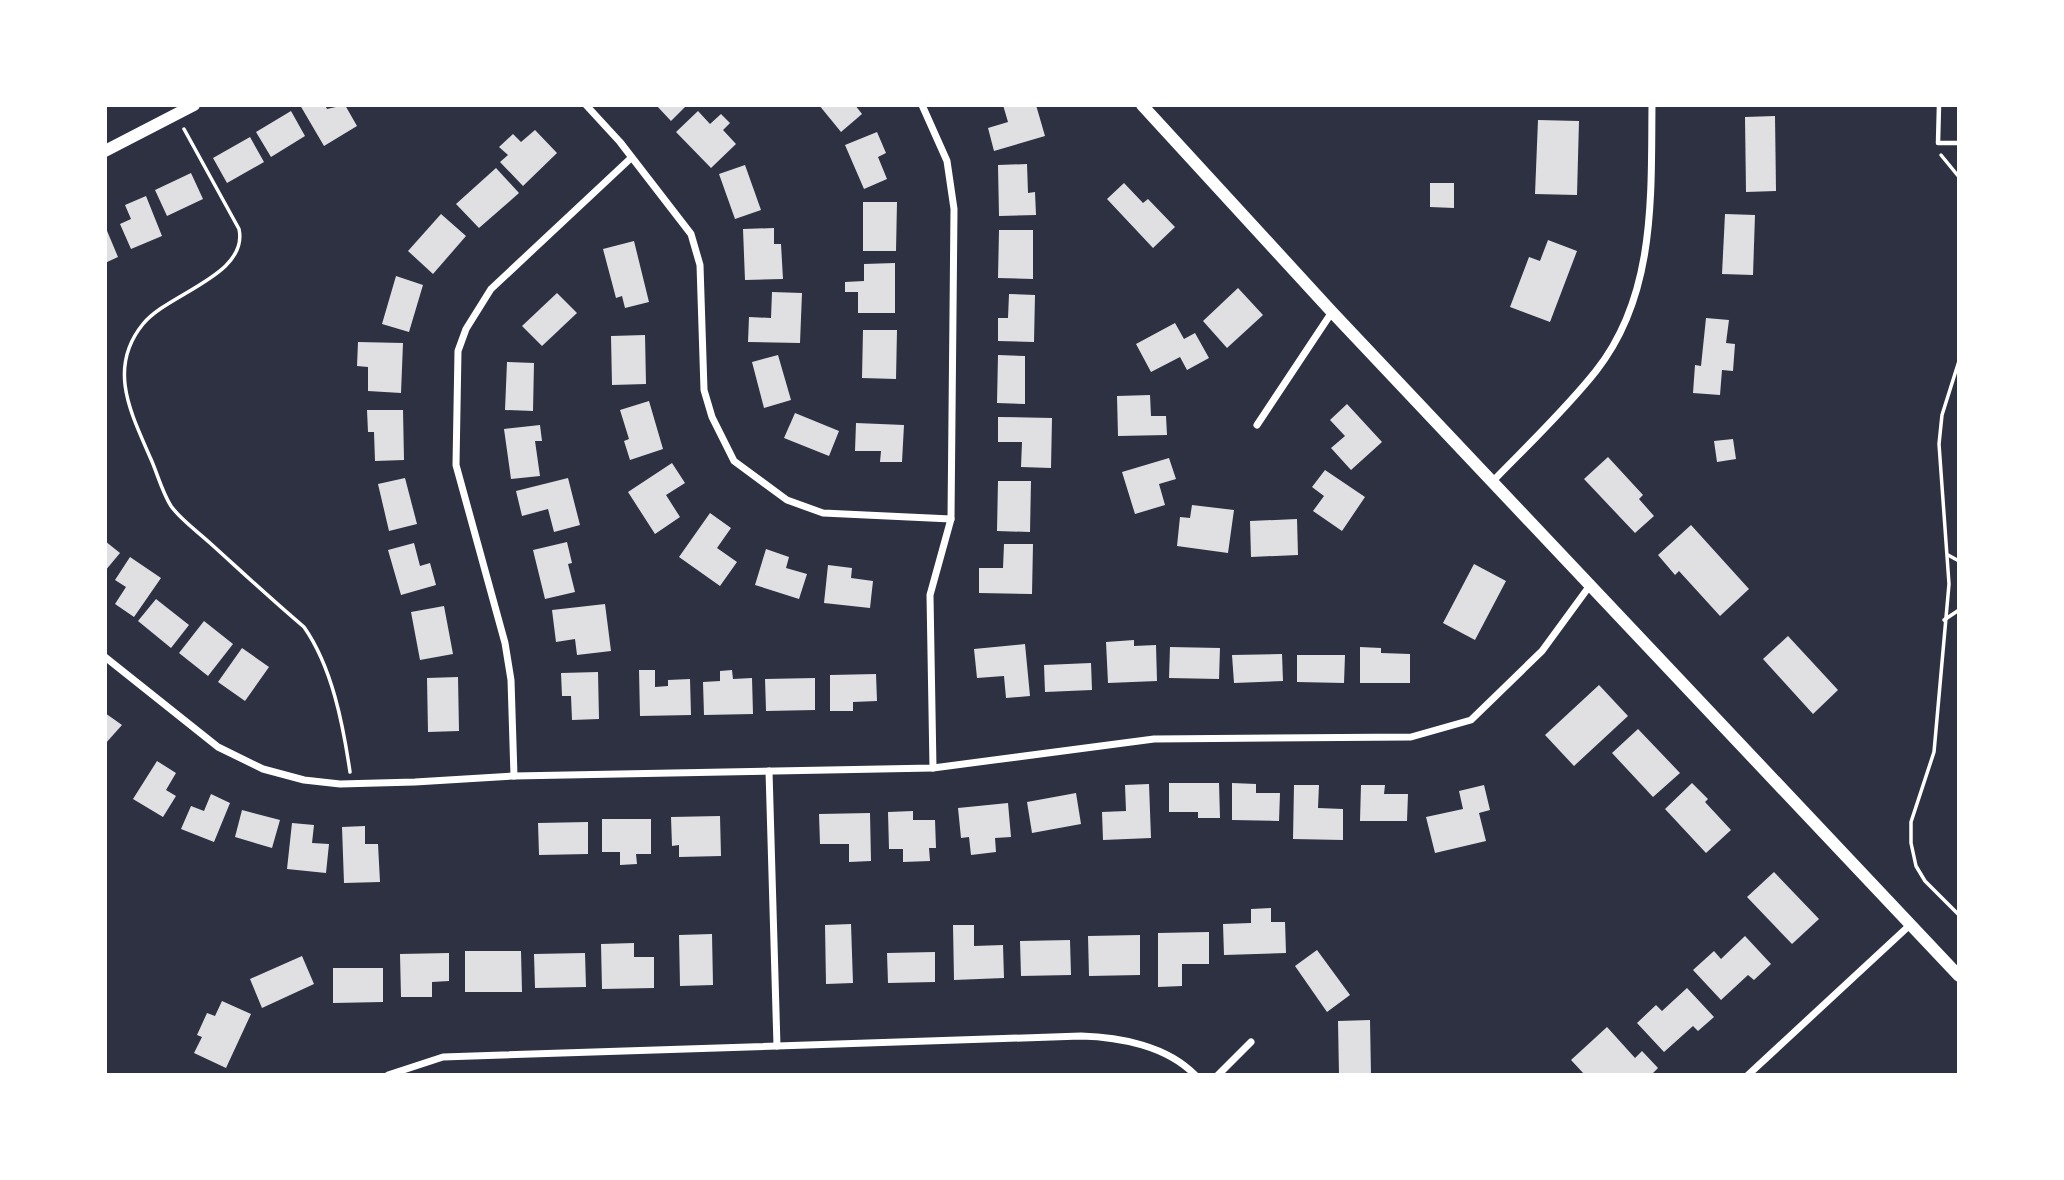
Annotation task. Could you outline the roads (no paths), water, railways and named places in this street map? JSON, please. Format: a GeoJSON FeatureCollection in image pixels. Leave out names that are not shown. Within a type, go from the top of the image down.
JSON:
{"type":"FeatureCollection","features":[{"type":"Feature","properties":{"kind":"street"},"geometry":{"type":"LineString","coordinates":[[105,152],[194,105]]}},
{"type":"Feature","properties":{"kind":"street"},"geometry":{"type":"LineString","coordinates":[[586,105],[691,234],[700,265],[704,390],[712,417],[734,461],[787,500],[823,513],[951,519]]}},
{"type":"Feature","properties":{"kind":"street"},"geometry":{"type":"LineString","coordinates":[[922,105],[947,162],[954,209],[951,519],[930,595],[933,768]]}},
{"type":"Feature","properties":{"kind":"street"},"geometry":{"type":"LineString","coordinates":[[1142,105],[1332,312],[1494,480],[1959,976]]}},
{"type":"Feature","properties":{"kind":"street"},"geometry":{"type":"LineString","coordinates":[[1494,480],[1596,371],[1628,314],[1648,241],[1652,105]]}},
{"type":"Feature","properties":{"kind":"street"},"geometry":{"type":"LineString","coordinates":[[514,776],[511,680],[505,643],[456,465],[458,351],[466,329],[491,289],[631,158]]}},
{"type":"Feature","properties":{"kind":"street"},"geometry":{"type":"LineString","coordinates":[[1257,425],[1332,312]]}},
{"type":"Feature","properties":{"kind":"street"},"geometry":{"type":"LineString","coordinates":[[105,657],[218,747],[263,769],[294,778],[351,783],[514,776],[933,768],[1154,738],[1411,737],[1447,727],[1471,720],[1533,659],[1591,584]]}},
{"type":"Feature","properties":{"kind":"street"},"geometry":{"type":"LineString","coordinates":[[769,771],[777,1046]]}},
{"type":"Feature","properties":{"kind":"street"},"geometry":{"type":"LineString","coordinates":[[1748,1075],[1911,924]]}},
{"type":"Feature","properties":{"kind":"street"},"geometry":{"type":"LineString","coordinates":[[388,1075],[443,1056],[1104,1037],[1154,1049],[1188,1067],[1195,1075]]}},
{"type":"Feature","properties":{"kind":"street"},"geometry":{"type":"LineString","coordinates":[[1218,1075],[1251,1042]]}},
{"type":"Feature","properties":{"kind":"lane"},"geometry":{"type":"LineString","coordinates":[[1939,105],[1938,143],[1959,143]]}}]}
